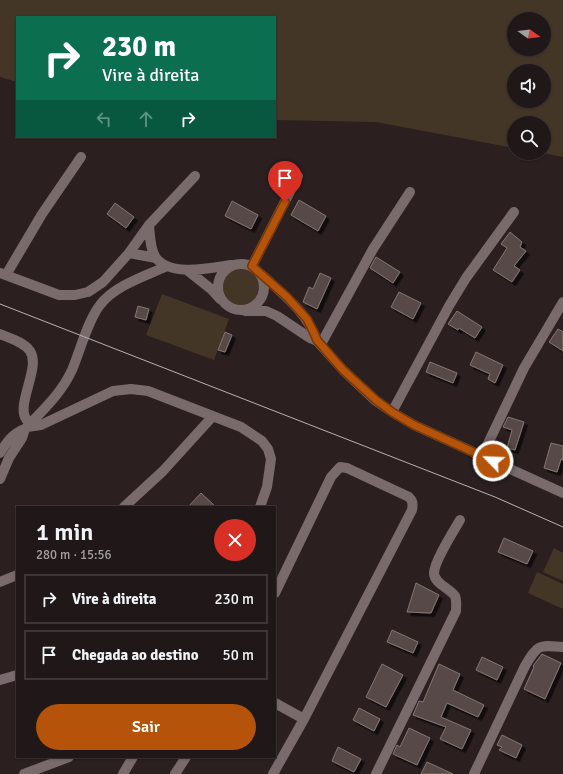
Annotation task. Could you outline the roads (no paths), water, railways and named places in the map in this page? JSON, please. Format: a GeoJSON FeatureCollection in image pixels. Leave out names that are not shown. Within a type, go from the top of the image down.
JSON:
{"type":"FeatureCollection","features":[{"type":"Feature","properties":{"kind":"street"},"geometry":{"type":"LineString","coordinates":[[81,157],[3,274],[59,295],[75,295],[88,292],[103,282],[129,253],[149,225],[195,176]]}},
{"type":"Feature","properties":{"kind":"street"},"geometry":{"type":"LineString","coordinates":[[252,266],[298,176]]}},
{"type":"Feature","properties":{"kind":"street"},"geometry":{"type":"LineString","coordinates":[[319,342],[373,249],[410,192]]}},
{"type":"Feature","properties":{"kind":"street"},"geometry":{"type":"LineString","coordinates":[[392,412],[449,306],[466,278],[514,212]]}},
{"type":"Feature","properties":{"kind":"street"},"geometry":{"type":"LineString","coordinates":[[149,225],[152,247],[156,258],[165,266],[187,270],[208,269],[235,264],[252,266],[287,297],[307,319],[319,342],[343,370],[376,400],[392,412],[420,428],[563,493]]}},
{"type":"Feature","properties":{"kind":"street"},"geometry":{"type":"LineString","coordinates":[[129,253],[156,258]]}},
{"type":"Feature","properties":{"kind":"street"},"geometry":{"type":"LineString","coordinates":[[223,302],[218,288],[219,280],[222,273],[235,264]]}},
{"type":"Feature","properties":{"kind":"street"},"geometry":{"type":"LineString","coordinates":[[0,453],[13,436],[28,426],[58,394],[66,381],[99,305],[114,293],[134,281],[165,266]]}},
{"type":"Feature","properties":{"kind":"street"},"geometry":{"type":"LineString","coordinates":[[187,270],[211,289],[230,308],[237,310],[266,311],[277,316],[310,338],[319,342]]}},
{"type":"Feature","properties":{"kind":"street"},"geometry":{"type":"LineString","coordinates":[[245,310],[252,308],[259,303],[263,297],[265,289],[261,274]]}},
{"type":"Feature","properties":{"kind":"street"},"geometry":{"type":"LineString","coordinates":[[482,456],[524,368],[563,302]]}},
{"type":"Feature","properties":{"kind":"street"},"geometry":{"type":"LineString","coordinates":[[0,334],[25,346],[32,355],[33,360],[24,406],[28,426],[9,458],[0,479]]}},
{"type":"Feature","properties":{"kind":"street"},"geometry":{"type":"LineString","coordinates":[[28,426],[41,425],[112,391],[127,389],[140,389],[148,391],[241,427],[262,441],[268,449],[271,459],[267,487],[260,506]]}},
{"type":"Feature","properties":{"kind":"street"},"geometry":{"type":"LineString","coordinates":[[125,506],[164,470],[213,416]]}},
{"type":"Feature","properties":{"kind":"street"},"geometry":{"type":"LineString","coordinates":[[272,774],[304,719],[412,510],[412,501],[409,497],[352,470],[340,467],[331,477],[276,591]]}},
{"type":"Feature","properties":{"kind":"street"},"geometry":{"type":"LineString","coordinates":[[376,774],[456,611],[457,602],[455,596],[435,578],[434,571],[441,554],[460,520]]}},
{"type":"Feature","properties":{"kind":"street"},"geometry":{"type":"LineString","coordinates":[[0,582],[16,574]]}},
{"type":"Feature","properties":{"kind":"street"},"geometry":{"type":"LineString","coordinates":[[474,774],[532,653],[544,645],[563,647]]}},
{"type":"Feature","properties":{"kind":"street"},"geometry":{"type":"LineString","coordinates":[[0,680],[16,675]]}},
{"type":"Feature","properties":{"kind":"street"},"geometry":{"type":"LineString","coordinates":[[276,705],[304,719]]}},
{"type":"Feature","properties":{"kind":"street"},"geometry":{"type":"LineString","coordinates":[[24,774],[66,758]]}},
{"type":"Feature","properties":{"kind":"street"},"geometry":{"type":"LineString","coordinates":[[123,774],[132,758]]}},
{"type":"Feature","properties":{"kind":"street"},"geometry":{"type":"LineString","coordinates":[[175,774],[185,758]]}},
{"type":"Feature","properties":{"kind":"tram line"},"geometry":{"type":"LineString","coordinates":[[0,304],[495,497],[563,527]]}}]}
